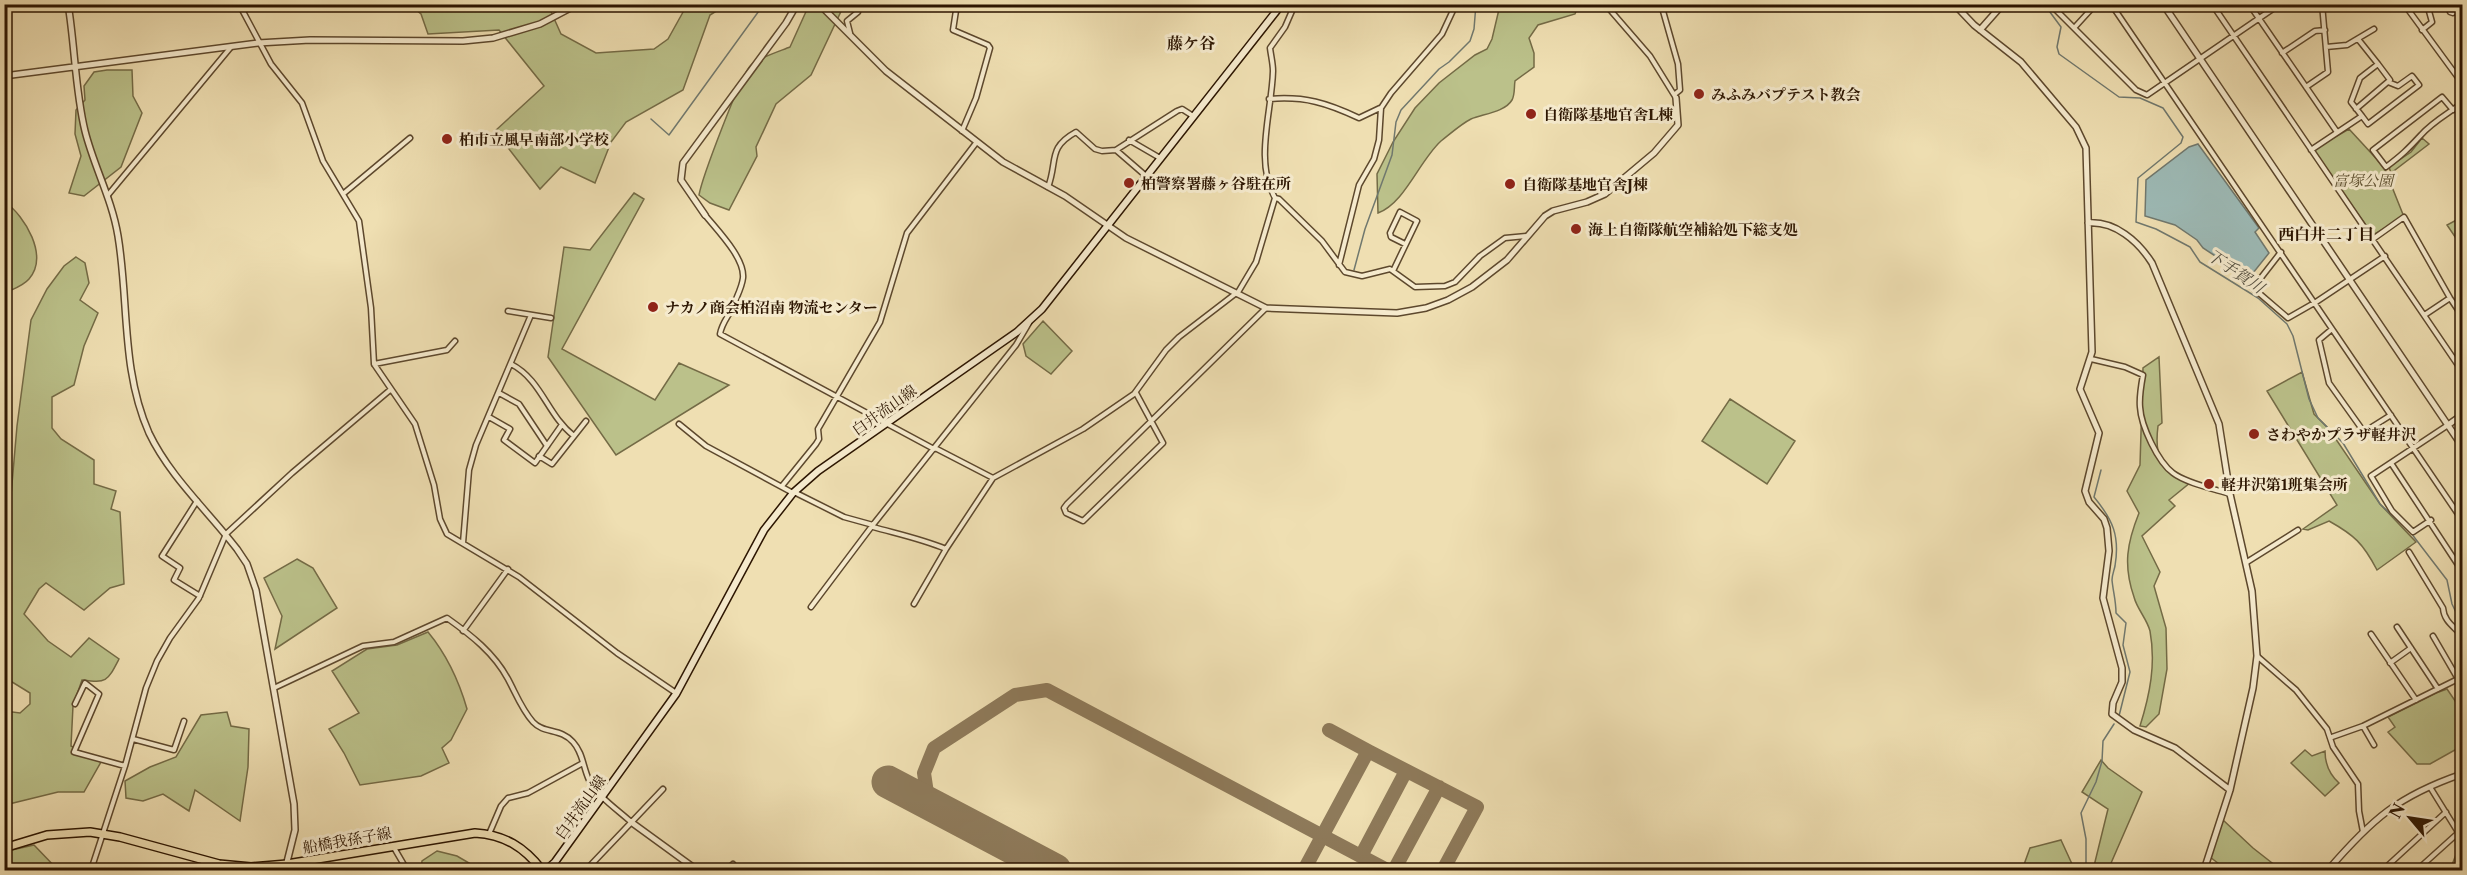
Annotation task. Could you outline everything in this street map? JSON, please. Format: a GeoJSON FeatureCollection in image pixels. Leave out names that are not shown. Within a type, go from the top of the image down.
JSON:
{"type":"FeatureCollection","features":[{"type":"Feature","properties":{"kind":"main road","name":"白井流山線"},"geometry":{"type":"LineString","coordinates":[[544,870],[555,862],[676,694],[764,530],[794,492],[818,471],[1029,322],[1049,300],[1282,4]]}},
{"type":"Feature","properties":{"kind":"main road","name":"船橋我孫子線"},"geometry":{"type":"LineString","coordinates":[[4,848],[63,832],[103,833],[219,864],[286,867],[392,845],[464,834],[489,834],[518,845],[544,870]]}},
{"type":"Feature","properties":{"kind":"street"},"geometry":{"type":"LineString","coordinates":[[68,4],[85,130],[108,195],[118,236],[128,352],[135,394],[151,436],[172,470],[226,534],[247,564],[253,577],[292,786],[296,820],[286,867]]}},
{"type":"Feature","properties":{"kind":"street"},"geometry":{"type":"LineString","coordinates":[[239,4],[271,64],[302,103],[319,152],[359,221],[374,364],[415,424],[434,485],[442,528],[447,534],[508,569],[617,653],[676,694]]}},
{"type":"Feature","properties":{"kind":"street"},"geometry":{"type":"LineString","coordinates":[[4,76],[258,43],[321,40],[463,41],[493,38],[540,24],[578,4]]}},
{"type":"Feature","properties":{"kind":"street"},"geometry":{"type":"LineString","coordinates":[[797,4],[786,23],[683,163],[681,180],[738,258],[742,268],[742,285],[732,310],[721,326],[720,334],[886,424],[993,478]]}},
{"type":"Feature","properties":{"kind":"street"},"geometry":{"type":"LineString","coordinates":[[819,4],[886,71],[976,143],[1126,238],[1266,308],[1397,313],[1426,308],[1448,300],[1472,287],[1508,260],[1545,216],[1553,211],[1587,202],[1605,194],[1654,153],[1678,125],[1676,96],[1650,56],[1605,4]]}},
{"type":"Feature","properties":{"kind":"street"},"geometry":{"type":"LineString","coordinates":[[851,37],[847,21],[858,12],[855,4]]}},
{"type":"Feature","properties":{"kind":"street"},"geometry":{"type":"LineString","coordinates":[[957,4],[953,30],[988,45],[990,48],[974,105],[962,131]]}},
{"type":"Feature","properties":{"kind":"street"},"geometry":{"type":"LineString","coordinates":[[1295,4],[1285,27],[1270,48],[1273,70],[1265,143],[1269,188],[1275,198],[1279,199],[1322,241],[1339,266],[1345,272],[1362,276],[1390,269],[1415,287],[1445,286],[1455,282],[1480,256],[1505,238],[1527,236]]}},
{"type":"Feature","properties":{"kind":"street"},"geometry":{"type":"LineString","coordinates":[[1269,99],[1294,97],[1334,106],[1359,118],[1381,108],[1442,34],[1456,4]]}},
{"type":"Feature","properties":{"kind":"street"},"geometry":{"type":"LineString","coordinates":[[1661,4],[1681,77],[1680,90],[1676,96]]}},
{"type":"Feature","properties":{"kind":"street"},"geometry":{"type":"LineString","coordinates":[[1954,4],[1980,30],[2015,54],[2081,133],[2086,156],[2091,359],[2080,388],[2098,433],[2085,491],[2089,502],[2106,523],[2109,536],[2103,598],[2122,675],[2120,690],[2110,710],[2134,730],[2175,748],[2230,790]]}},
{"type":"Feature","properties":{"kind":"street"},"geometry":{"type":"LineString","coordinates":[[1980,30],[2002,4]]}},
{"type":"Feature","properties":{"kind":"street"},"geometry":{"type":"LineString","coordinates":[[2050,4],[2142,94],[2147,95],[2280,4]]}},
{"type":"Feature","properties":{"kind":"street"},"geometry":{"type":"LineString","coordinates":[[2074,28],[2096,4]]}},
{"type":"Feature","properties":{"kind":"street"},"geometry":{"type":"LineString","coordinates":[[2112,4],[2463,520]]}},
{"type":"Feature","properties":{"kind":"street"},"geometry":{"type":"LineString","coordinates":[[2163,4],[2463,446]]}},
{"type":"Feature","properties":{"kind":"street"},"geometry":{"type":"LineString","coordinates":[[2212,4],[2463,371]]}},
{"type":"Feature","properties":{"kind":"street"},"geometry":{"type":"LineString","coordinates":[[2249,4],[2337,132]]}},
{"type":"Feature","properties":{"kind":"street"},"geometry":{"type":"LineString","coordinates":[[2306,87],[2328,72],[2322,4]]}},
{"type":"Feature","properties":{"kind":"street"},"geometry":{"type":"LineString","coordinates":[[2404,4],[2463,83]]}},
{"type":"Feature","properties":{"kind":"street"},"geometry":{"type":"LineString","coordinates":[[2422,30],[2432,22],[2427,4]]}},
{"type":"Feature","properties":{"kind":"street"},"geometry":{"type":"LineString","coordinates":[[2447,4],[2450,12],[2453,13],[2463,6]]}},
{"type":"Feature","properties":{"kind":"street"},"geometry":{"type":"LineString","coordinates":[[2326,47],[2347,45],[2374,29]]}},
{"type":"Feature","properties":{"kind":"street"},"geometry":{"type":"LineString","coordinates":[[2282,53],[2315,31],[2325,30]]}},
{"type":"Feature","properties":{"kind":"street"},"geometry":{"type":"LineString","coordinates":[[2463,34],[2460,36],[2463,39]]}},
{"type":"Feature","properties":{"kind":"street"},"geometry":{"type":"LineString","coordinates":[[2356,109],[2390,80],[2358,38]]}},
{"type":"Feature","properties":{"kind":"street"},"geometry":{"type":"LineString","coordinates":[[108,195],[231,48]]}},
{"type":"Feature","properties":{"kind":"street"},"geometry":{"type":"LineString","coordinates":[[2378,64],[2360,78],[2351,102],[2368,124],[2419,85],[2412,76],[2398,86],[2388,82]]}},
{"type":"Feature","properties":{"kind":"street"},"geometry":{"type":"LineString","coordinates":[[2453,110],[2442,96],[2373,150],[2386,167],[2408,151],[2422,134],[2463,103]]}},
{"type":"Feature","properties":{"kind":"street"},"geometry":{"type":"LineString","coordinates":[[1339,266],[1359,185],[1374,159],[1379,140],[1381,108]]}},
{"type":"Feature","properties":{"kind":"street"},"geometry":{"type":"LineString","coordinates":[[1048,187],[1056,150],[1064,138],[1076,132],[1095,150],[1116,150],[1177,111],[1182,110],[1193,116]]}},
{"type":"Feature","properties":{"kind":"street"},"geometry":{"type":"LineString","coordinates":[[2311,150],[2362,116]]}},
{"type":"Feature","properties":{"kind":"street"},"geometry":{"type":"LineString","coordinates":[[344,194],[410,138]]}},
{"type":"Feature","properties":{"kind":"street"},"geometry":{"type":"LineString","coordinates":[[1129,140],[1160,158]]}},
{"type":"Feature","properties":{"kind":"street"},"geometry":{"type":"LineString","coordinates":[[782,486],[819,440],[818,429],[880,322],[907,233],[976,143]]}},
{"type":"Feature","properties":{"kind":"street"},"geometry":{"type":"LineString","coordinates":[[1116,150],[1146,176]]}},
{"type":"Feature","properties":{"kind":"street"},"geometry":{"type":"LineString","coordinates":[[914,604],[946,549],[993,478],[1083,429],[1136,393],[1166,350],[1179,337],[1236,294],[1256,262],[1275,198]]}},
{"type":"Feature","properties":{"kind":"street"},"geometry":{"type":"LineString","coordinates":[[1393,271],[1417,221],[1400,212],[1390,233],[1391,237],[1405,244]]}},
{"type":"Feature","properties":{"kind":"street"},"geometry":{"type":"LineString","coordinates":[[2373,239],[2404,217],[2450,298],[2463,316]]}},
{"type":"Feature","properties":{"kind":"street"},"geometry":{"type":"LineString","coordinates":[[2088,223],[2104,223],[2136,242],[2152,263],[2219,424],[2230,494],[2247,562],[2252,591],[2256,656],[2253,687],[2230,790],[2204,870]]}},
{"type":"Feature","properties":{"kind":"street"},"geometry":{"type":"LineString","coordinates":[[2281,252],[2253,288],[2288,318],[2385,256]]}},
{"type":"Feature","properties":{"kind":"street"},"geometry":{"type":"LineString","coordinates":[[2426,314],[2450,298]]}},
{"type":"Feature","properties":{"kind":"street"},"geometry":{"type":"LineString","coordinates":[[1136,393],[1151,421],[1163,443],[1083,521],[1066,513],[1064,508],[1067,504],[1151,421],[1266,308]]}},
{"type":"Feature","properties":{"kind":"street"},"geometry":{"type":"LineString","coordinates":[[508,311],[551,318]]}},
{"type":"Feature","properties":{"kind":"street"},"geometry":{"type":"LineString","coordinates":[[463,543],[469,470],[476,445],[531,315]]}},
{"type":"Feature","properties":{"kind":"street"},"geometry":{"type":"LineString","coordinates":[[811,607],[1016,345],[1029,322]]}},
{"type":"Feature","properties":{"kind":"street"},"geometry":{"type":"LineString","coordinates":[[2332,329],[2319,340],[2329,383],[2364,432],[2391,415]]}},
{"type":"Feature","properties":{"kind":"street"},"geometry":{"type":"LineString","coordinates":[[374,364],[447,350],[455,341]]}},
{"type":"Feature","properties":{"kind":"street"},"geometry":{"type":"LineString","coordinates":[[2091,359],[2125,367],[2143,375],[2140,390],[2141,415],[2152,444],[2173,473],[2230,494]]}},
{"type":"Feature","properties":{"kind":"street"},"geometry":{"type":"LineString","coordinates":[[511,364],[526,371],[561,426],[574,436]]}},
{"type":"Feature","properties":{"kind":"street"},"geometry":{"type":"LineString","coordinates":[[91,870],[126,766],[144,696],[157,661],[170,638],[200,596],[226,534],[292,473],[390,390]]}},
{"type":"Feature","properties":{"kind":"street"},"geometry":{"type":"LineString","coordinates":[[499,393],[519,404],[547,446]]}},
{"type":"Feature","properties":{"kind":"street"},"geometry":{"type":"LineString","coordinates":[[2431,520],[2414,532],[2392,511],[2371,476],[2463,415]]}},
{"type":"Feature","properties":{"kind":"street"},"geometry":{"type":"LineString","coordinates":[[489,417],[510,429],[504,440],[535,463],[561,426]]}},
{"type":"Feature","properties":{"kind":"street"},"geometry":{"type":"LineString","coordinates":[[539,456],[552,464],[586,421]]}},
{"type":"Feature","properties":{"kind":"street"},"geometry":{"type":"LineString","coordinates":[[679,424],[706,446],[844,517],[910,538],[925,540],[946,549]]}},
{"type":"Feature","properties":{"kind":"street"},"geometry":{"type":"LineString","coordinates":[[2391,462],[2463,571]]}},
{"type":"Feature","properties":{"kind":"street"},"geometry":{"type":"LineString","coordinates":[[197,500],[162,556],[180,568],[174,580],[200,596]]}},
{"type":"Feature","properties":{"kind":"street"},"geometry":{"type":"LineString","coordinates":[[2247,562],[2298,530]]}},
{"type":"Feature","properties":{"kind":"street"},"geometry":{"type":"LineString","coordinates":[[2409,552],[2443,608],[2453,630],[2463,636]]}},
{"type":"Feature","properties":{"kind":"street"},"geometry":{"type":"LineString","coordinates":[[464,631],[508,569]]}},
{"type":"Feature","properties":{"kind":"street"},"geometry":{"type":"LineString","coordinates":[[274,688],[363,646],[394,642],[447,618],[477,641],[496,662],[519,703],[534,724],[566,735],[581,753],[588,779],[602,796],[631,822],[697,870]]}},
{"type":"Feature","properties":{"kind":"street"},"geometry":{"type":"LineString","coordinates":[[2397,627],[2438,689]]}},
{"type":"Feature","properties":{"kind":"street"},"geometry":{"type":"LineString","coordinates":[[2371,634],[2416,700]]}},
{"type":"Feature","properties":{"kind":"street"},"geometry":{"type":"LineString","coordinates":[[2332,737],[2363,726],[2460,678],[2433,636]]}},
{"type":"Feature","properties":{"kind":"street"},"geometry":{"type":"LineString","coordinates":[[2390,663],[2411,648]]}},
{"type":"Feature","properties":{"kind":"street"},"geometry":{"type":"LineString","coordinates":[[2256,656],[2296,690],[2328,729],[2333,747],[2358,783],[2359,811],[2363,832]]}},
{"type":"Feature","properties":{"kind":"street"},"geometry":{"type":"LineString","coordinates":[[75,704],[86,683],[99,694],[74,752],[126,766]]}},
{"type":"Feature","properties":{"kind":"street"},"geometry":{"type":"LineString","coordinates":[[133,739],[174,750],[184,721]]}},
{"type":"Feature","properties":{"kind":"street"},"geometry":{"type":"LineString","coordinates":[[2363,726],[2374,745]]}},
{"type":"Feature","properties":{"kind":"street"},"geometry":{"type":"LineString","coordinates":[[489,834],[501,806],[508,798],[528,793],[583,763]]}},
{"type":"Feature","properties":{"kind":"street"},"geometry":{"type":"LineString","coordinates":[[2328,870],[2363,832],[2395,804],[2430,786],[2463,774]]}},
{"type":"Feature","properties":{"kind":"street"},"geometry":{"type":"LineString","coordinates":[[2417,870],[2460,835],[2430,786]]}},
{"type":"Feature","properties":{"kind":"street"},"geometry":{"type":"LineString","coordinates":[[586,870],[663,789]]}},
{"type":"Feature","properties":{"kind":"street"},"geometry":{"type":"LineString","coordinates":[[2380,864],[2384,870],[2446,812]]}},
{"type":"Feature","properties":{"kind":"street"},"geometry":{"type":"LineString","coordinates":[[392,845],[407,870]]}},
{"type":"Feature","properties":{"kind":"street"},"geometry":{"type":"LineString","coordinates":[[727,870],[733,864]]}},
{"type":"Feature","properties":{"kind":"green space"},"geometry":{"type":"Polygon","coordinates":[[[410,5],[548,5],[561,34],[596,53],[654,49],[668,39],[687,5],[726,5],[710,15],[683,90],[626,122],[611,142],[595,183],[561,167],[540,189],[495,131],[544,86],[499,30],[428,34],[421,14],[410,5]]]}},
{"type":"Feature","properties":{"kind":"green space"},"geometry":{"type":"Polygon","coordinates":[[[809,5],[844,5],[811,75],[776,104],[756,147],[757,156],[729,210],[710,203],[699,195],[722,127],[746,72],[759,60],[790,47],[809,5]]]}},
{"type":"Feature","properties":{"kind":"green space"},"geometry":{"type":"Polygon","coordinates":[[[1500,5],[1574,5],[1577,9],[1575,14],[1538,25],[1529,38],[1534,53],[1534,67],[1515,81],[1514,96],[1509,104],[1459,126],[1433,149],[1396,200],[1388,208],[1378,213],[1377,174],[1393,142],[1415,108],[1439,83],[1475,55],[1487,49],[1492,39],[1500,5]]]}},
{"type":"Feature","properties":{"kind":"green space"},"geometry":{"type":"Polygon","coordinates":[[[132,70],[133,96],[142,113],[121,167],[84,196],[69,193],[81,156],[75,134],[76,110],[85,100],[84,86],[94,72],[132,70]]]}},
{"type":"Feature","properties":{"kind":"green space","name":"富塚公園"},"geometry":{"type":"Polygon","coordinates":[[[2349,129],[2384,167],[2404,217],[2373,235],[2312,150],[2349,129]]]}},
{"type":"Feature","properties":{"kind":"green space"},"geometry":{"type":"Polygon","coordinates":[[[2422,138],[2429,144],[2391,173],[2389,167],[2411,152],[2422,138]]]}},
{"type":"Feature","properties":{"kind":"green space"},"geometry":{"type":"Polygon","coordinates":[[[634,193],[644,199],[562,349],[655,400],[679,363],[729,385],[616,455],[548,357],[564,247],[590,250],[634,193]]]}},
{"type":"Feature","properties":{"kind":"green space"},"geometry":{"type":"Polygon","coordinates":[[[5,202],[13,208],[27,226],[35,248],[36,259],[35,270],[29,279],[5,293],[5,202]]]}},
{"type":"Feature","properties":{"kind":"green space"},"geometry":{"type":"Polygon","coordinates":[[[2462,217],[2462,247],[2447,225],[2462,217]]]}},
{"type":"Feature","properties":{"kind":"green space"},"geometry":{"type":"Polygon","coordinates":[[[76,257],[85,263],[89,283],[80,300],[98,313],[84,346],[74,385],[52,397],[52,428],[61,439],[94,460],[94,484],[116,491],[111,509],[120,512],[124,584],[110,588],[84,610],[46,583],[39,589],[24,614],[48,641],[71,657],[89,638],[119,659],[109,677],[102,681],[82,680],[73,706],[71,746],[101,762],[84,792],[58,792],[5,805],[5,711],[20,713],[30,704],[30,693],[4,677],[5,516],[10,507],[17,426],[31,320],[47,289],[64,266],[76,257]]]}},
{"type":"Feature","properties":{"kind":"green space"},"geometry":{"type":"Polygon","coordinates":[[[1043,321],[1072,351],[1051,374],[1026,356],[1023,344],[1043,321]]]}},
{"type":"Feature","properties":{"kind":"green space"},"geometry":{"type":"Polygon","coordinates":[[[2159,357],[2162,423],[2158,426],[2159,455],[2166,468],[2191,482],[2169,500],[2175,506],[2142,536],[2160,572],[2154,586],[2166,628],[2167,669],[2159,714],[2146,727],[2140,726],[2151,679],[2152,643],[2149,627],[2135,601],[2128,575],[2129,544],[2139,513],[2127,491],[2140,465],[2143,368],[2159,357]]]}},
{"type":"Feature","properties":{"kind":"green space"},"geometry":{"type":"Polygon","coordinates":[[[2302,372],[2314,414],[2329,429],[2380,504],[2416,542],[2377,570],[2357,541],[2329,521],[2308,530],[2303,529],[2337,505],[2267,391],[2302,372]]]}},
{"type":"Feature","properties":{"kind":"green space"},"geometry":{"type":"Polygon","coordinates":[[[1730,399],[1795,441],[1767,484],[1702,441],[1730,399]]]}},
{"type":"Feature","properties":{"kind":"green space"},"geometry":{"type":"Polygon","coordinates":[[[297,559],[313,568],[337,608],[275,649],[282,616],[264,578],[297,559]]]}},
{"type":"Feature","properties":{"kind":"green space"},"geometry":{"type":"Polygon","coordinates":[[[428,632],[452,669],[467,709],[451,740],[442,748],[449,763],[421,776],[360,785],[329,729],[359,713],[332,671],[367,649],[397,645],[428,632]]]}},
{"type":"Feature","properties":{"kind":"green space"},"geometry":{"type":"Polygon","coordinates":[[[2447,689],[2462,711],[2462,746],[2430,764],[2417,764],[2388,732],[2395,727],[2388,717],[2447,689]]]}},
{"type":"Feature","properties":{"kind":"green space"},"geometry":{"type":"Polygon","coordinates":[[[227,712],[231,726],[249,729],[248,767],[240,821],[195,790],[189,811],[163,794],[143,801],[126,798],[125,781],[150,767],[176,757],[201,715],[227,712]]]}},
{"type":"Feature","properties":{"kind":"green space"},"geometry":{"type":"Polygon","coordinates":[[[2305,750],[2312,756],[2325,751],[2328,768],[2339,783],[2325,796],[2291,763],[2305,750]]]}},
{"type":"Feature","properties":{"kind":"green space"},"geometry":{"type":"Polygon","coordinates":[[[2101,760],[2108,768],[2142,792],[2108,870],[2093,870],[2108,809],[2082,792],[2101,760]]]}},
{"type":"Feature","properties":{"kind":"green space"},"geometry":{"type":"Polygon","coordinates":[[[2223,820],[2281,870],[2227,870],[2210,857],[2223,820]]]}},
{"type":"Feature","properties":{"kind":"green space"},"geometry":{"type":"Polygon","coordinates":[[[2462,839],[2462,870],[2450,870],[2462,839]]]}},
{"type":"Feature","properties":{"kind":"green space"},"geometry":{"type":"Polygon","coordinates":[[[2061,840],[2073,870],[2022,870],[2030,848],[2061,840]]]}},
{"type":"Feature","properties":{"kind":"green space"},"geometry":{"type":"Polygon","coordinates":[[[34,845],[58,870],[9,870],[7,851],[34,845]]]}},
{"type":"Feature","properties":{"kind":"green space"},"geometry":{"type":"Polygon","coordinates":[[[437,851],[457,856],[481,870],[421,870],[422,861],[437,851]]]}},
{"type":"Feature","properties":{"kind":"water"},"geometry":{"type":"Polygon","coordinates":[[[2198,144],[2259,228],[2255,232],[2269,253],[2249,278],[2203,248],[2197,240],[2175,225],[2145,216],[2146,180],[2189,147],[2198,144]]]}},
{"type":"Feature","properties":{"kind":"waterway"},"geometry":{"type":"LineString","coordinates":[[651,119],[669,135],[764,4]]}},
{"type":"Feature","properties":{"kind":"waterway"},"geometry":{"type":"LineString","coordinates":[[1354,270],[1365,229],[1392,155],[1396,122],[1401,110],[1439,69],[1470,41],[1474,29],[1476,4]]}},
{"type":"Feature","properties":{"kind":"waterway","name":"下手賀川"},"geometry":{"type":"LineString","coordinates":[[2044,4],[2061,27],[2057,47],[2059,54],[2119,97],[2140,98],[2163,108],[2183,137],[2181,143],[2138,178],[2136,222],[2156,229],[2190,247],[2200,262],[2258,298],[2287,324],[2293,336],[2309,399],[2318,418],[2343,443],[2380,504],[2411,533],[2447,580],[2452,604],[2462,625]]}},
{"type":"Feature","properties":{"kind":"waterway"},"geometry":{"type":"LineString","coordinates":[[2101,470],[2094,497],[2106,513],[2116,537],[2112,580],[2116,613],[2126,623],[2123,645],[2130,672],[2119,716]]}},
{"type":"Feature","properties":{"kind":"waterway"},"geometry":{"type":"LineString","coordinates":[[2086,870],[2086,839],[2081,813],[2096,782],[2102,761],[2103,741],[2114,724]]}},
{"type":"Feature","properties":{"kind":"taxiway"},"geometry":{"type":"LineString","coordinates":[[936,808],[927,793],[924,773],[934,748],[1015,695],[1047,690],[1387,870]]}},
{"type":"Feature","properties":{"kind":"taxiway"},"geometry":{"type":"LineString","coordinates":[[1329,730],[1368,751]]}},
{"type":"Feature","properties":{"kind":"taxiway"},"geometry":{"type":"LineString","coordinates":[[1304,870],[1368,751],[1477,807],[1443,870]]}},
{"type":"Feature","properties":{"kind":"taxiway"},"geometry":{"type":"LineString","coordinates":[[1361,856],[1406,771]]}},
{"type":"Feature","properties":{"kind":"taxiway"},"geometry":{"type":"LineString","coordinates":[[1394,870],[1439,787]]}},
{"type":"Feature","properties":{"kind":"runway"},"geometry":{"type":"LineString","coordinates":[[888,782],[1055,870]]}},
{"type":"Feature","properties":{"kind":"place","name":"みふみバプテスト教会"},"geometry":{"type":"Point","coordinates":[1699,94]}},
{"type":"Feature","properties":{"kind":"place","name":"自衛隊基地官舎L棟"},"geometry":{"type":"Point","coordinates":[1531,114]}},
{"type":"Feature","properties":{"kind":"place","name":"柏市立風早南部小学校"},"geometry":{"type":"Point","coordinates":[447,139]}},
{"type":"Feature","properties":{"kind":"place","name":"柏警察署藤ヶ谷駐在所"},"geometry":{"type":"Point","coordinates":[1129,183]}},
{"type":"Feature","properties":{"kind":"place","name":"自衛隊基地官舎J棟"},"geometry":{"type":"Point","coordinates":[1510,184]}},
{"type":"Feature","properties":{"kind":"place","name":"海上自衛隊航空補給処下総支処"},"geometry":{"type":"Point","coordinates":[1576,229]}},
{"type":"Feature","properties":{"kind":"place","name":"ナカノ商会柏沼南 物流センター"},"geometry":{"type":"Point","coordinates":[653,307]}},
{"type":"Feature","properties":{"kind":"place","name":"さわやかプラザ軽井沢"},"geometry":{"type":"Point","coordinates":[2254,434]}},
{"type":"Feature","properties":{"kind":"place","name":"軽井沢第1班集会所"},"geometry":{"type":"Point","coordinates":[2209,484]}},
{"type":"Feature","properties":{"kind":"district","name":"藤ケ谷"},"geometry":{"type":"Point","coordinates":[1191,43]}},
{"type":"Feature","properties":{"kind":"district","name":"西白井二丁目"},"geometry":{"type":"Point","coordinates":[2326,234]}}]}
